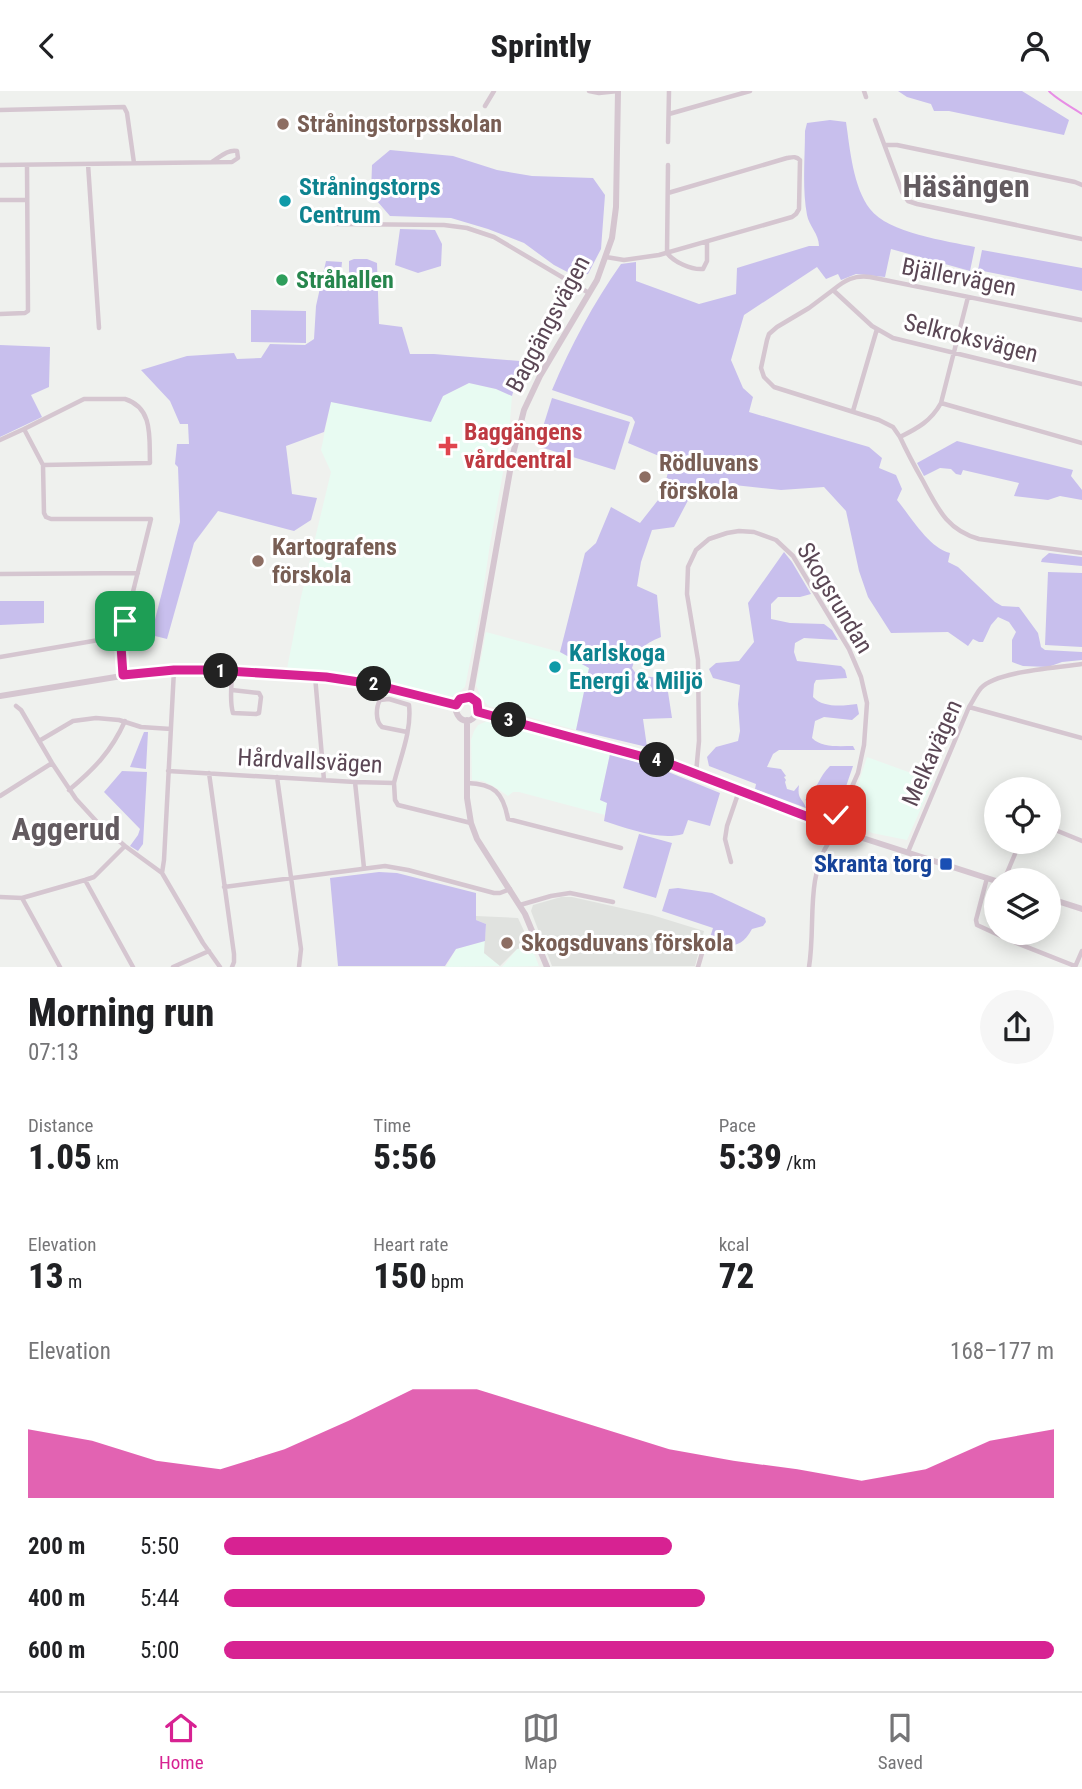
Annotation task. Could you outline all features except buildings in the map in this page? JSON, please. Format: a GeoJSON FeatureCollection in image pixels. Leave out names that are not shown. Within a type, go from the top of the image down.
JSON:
{"type":"FeatureCollection","features":[{"type":"Feature","properties":{"kind":"street"},"geometry":{"type":"LineString","coordinates":[[485,106],[494,91]]}},
{"type":"Feature","properties":{"kind":"street"},"geometry":{"type":"LineString","coordinates":[[589,91],[618,91]]}},
{"type":"Feature","properties":{"kind":"street","name":"Baggängsvägen"},"geometry":{"type":"LineString","coordinates":[[470,697],[513,454],[524,410],[540,376],[597,279],[612,238],[616,207],[618,91]]}},
{"type":"Feature","properties":{"kind":"street"},"geometry":{"type":"LineString","coordinates":[[668,142],[669,91]]}},
{"type":"Feature","properties":{"kind":"street"},"geometry":{"type":"LineString","coordinates":[[668,114],[750,91]]}},
{"type":"Feature","properties":{"kind":"street"},"geometry":{"type":"LineString","coordinates":[[0,110],[124,107],[134,163]]}},
{"type":"Feature","properties":{"kind":"street"},"geometry":{"type":"LineString","coordinates":[[875,120],[902,192],[908,201],[1082,239]]}},
{"type":"Feature","properties":{"kind":"street"},"geometry":{"type":"LineString","coordinates":[[884,145],[897,145],[1074,181],[1082,185]]}},
{"type":"Feature","properties":{"kind":"street"},"geometry":{"type":"LineString","coordinates":[[0,165],[232,162],[238,159],[237,152],[231,150],[212,162]]}},
{"type":"Feature","properties":{"kind":"street"},"geometry":{"type":"LineString","coordinates":[[606,257],[624,260],[667,253],[792,217],[799,209],[800,160],[793,156],[668,193]]}},
{"type":"Feature","properties":{"kind":"street"},"geometry":{"type":"LineString","coordinates":[[88,164],[99,328]]}},
{"type":"Feature","properties":{"kind":"street"},"geometry":{"type":"LineString","coordinates":[[0,314],[28,311],[27,165]]}},
{"type":"Feature","properties":{"kind":"street"},"geometry":{"type":"LineString","coordinates":[[668,165],[667,253],[674,260],[695,269],[703,269],[707,261],[707,242]]}},
{"type":"Feature","properties":{"kind":"street"},"geometry":{"type":"LineString","coordinates":[[0,200],[27,200]]}},
{"type":"Feature","properties":{"kind":"street"},"geometry":{"type":"LineString","coordinates":[[353,223],[341,209],[333,210],[329,215],[330,223],[443,225],[476,230],[494,237],[589,293]]}},
{"type":"Feature","properties":{"kind":"street","name":"Bjällervägen"},"geometry":{"type":"LineString","coordinates":[[833,290],[848,279],[863,276],[1082,320]]}},
{"type":"Feature","properties":{"kind":"street"},"geometry":{"type":"LineString","coordinates":[[833,290],[810,308],[772,330],[766,340],[762,373],[767,382],[780,390],[853,411],[893,427],[936,506],[949,523],[964,534],[992,541],[1082,553]]}},
{"type":"Feature","properties":{"kind":"street","name":"Selkroksvägen"},"geometry":{"type":"LineString","coordinates":[[833,290],[877,329],[899,340],[1082,384]]}},
{"type":"Feature","properties":{"kind":"street"},"geometry":{"type":"LineString","coordinates":[[900,437],[927,422],[941,403],[968,297]]}},
{"type":"Feature","properties":{"kind":"street"},"geometry":{"type":"LineString","coordinates":[[853,411],[877,329]]}},
{"type":"Feature","properties":{"kind":"street"},"geometry":{"type":"LineString","coordinates":[[0,440],[76,402],[92,398],[131,400],[149,422],[150,463],[43,465]]}},
{"type":"Feature","properties":{"kind":"street"},"geometry":{"type":"LineString","coordinates":[[941,403],[1082,443]]}},
{"type":"Feature","properties":{"kind":"street"},"geometry":{"type":"LineString","coordinates":[[24,429],[43,465],[44,513],[47,517],[151,519],[122,636],[123,675]]}},
{"type":"Feature","properties":{"kind":"street","name":"Skogsrundan"},"geometry":{"type":"LineString","coordinates":[[696,773],[699,741],[698,660],[687,594],[688,567],[696,550],[709,539],[739,531],[754,532],[776,540],[793,556],[849,649],[861,677],[867,702],[864,745],[858,776],[839,816]]}},
{"type":"Feature","properties":{"kind":"street"},"geometry":{"type":"LineString","coordinates":[[0,574],[138,573]]}},
{"type":"Feature","properties":{"kind":"street"},"geometry":{"type":"LineString","coordinates":[[0,657],[122,636]]}},
{"type":"Feature","properties":{"kind":"street","name":"Melkavägen"},"geometry":{"type":"LineString","coordinates":[[908,852],[969,707],[981,689],[999,678],[1082,664]]}},
{"type":"Feature","properties":{"kind":"street"},"geometry":{"type":"LineString","coordinates":[[0,695],[123,675],[174,670],[315,676],[362,681],[456,705]]}},
{"type":"Feature","properties":{"kind":"street"},"geometry":{"type":"LineString","coordinates":[[162,873],[174,670]]}},
{"type":"Feature","properties":{"kind":"street"},"geometry":{"type":"LineString","coordinates":[[232,672],[232,690],[232,709],[233,713],[259,713],[259,693],[232,690]]}},
{"type":"Feature","properties":{"kind":"street"},"geometry":{"type":"LineString","coordinates":[[315,676],[324,780]]}},
{"type":"Feature","properties":{"kind":"street"},"geometry":{"type":"LineString","coordinates":[[470,697],[477,702],[478,712],[473,719],[462,719],[457,715],[456,705],[460,699],[470,697]]}},
{"type":"Feature","properties":{"kind":"street"},"geometry":{"type":"LineString","coordinates":[[394,783],[407,732],[409,705],[388,699],[380,700],[377,717],[379,725],[407,732]]}},
{"type":"Feature","properties":{"kind":"street"},"geometry":{"type":"LineString","coordinates":[[16,706],[69,790],[98,823],[162,873],[219,967]]}},
{"type":"Feature","properties":{"kind":"street"},"geometry":{"type":"LineString","coordinates":[[969,707],[1082,738]]}},
{"type":"Feature","properties":{"kind":"street"},"geometry":{"type":"LineString","coordinates":[[478,712],[644,756],[696,773],[824,823]]}},
{"type":"Feature","properties":{"kind":"street"},"geometry":{"type":"LineString","coordinates":[[39,741],[73,721],[107,717],[141,727],[171,729]]}},
{"type":"Feature","properties":{"kind":"street"},"geometry":{"type":"LineString","coordinates":[[467,720],[467,783],[471,823],[477,839],[520,905],[547,967]]}},
{"type":"Feature","properties":{"kind":"street"},"geometry":{"type":"LineString","coordinates":[[69,790],[104,757],[125,721]]}},
{"type":"Feature","properties":{"kind":"street"},"geometry":{"type":"LineString","coordinates":[[0,796],[51,763]]}},
{"type":"Feature","properties":{"kind":"street","name":"Hårdvallsvägen"},"geometry":{"type":"LineString","coordinates":[[168,771],[394,783],[398,805],[471,823]]}},
{"type":"Feature","properties":{"kind":"street"},"geometry":{"type":"LineString","coordinates":[[209,773],[234,954],[233,967]]}},
{"type":"Feature","properties":{"kind":"street"},"geometry":{"type":"LineString","coordinates":[[277,778],[301,949],[299,967]]}},
{"type":"Feature","properties":{"kind":"street"},"geometry":{"type":"LineString","coordinates":[[355,782],[364,868]]}},
{"type":"Feature","properties":{"kind":"street"},"geometry":{"type":"LineString","coordinates":[[467,783],[486,785],[499,793],[508,819],[621,848]]}},
{"type":"Feature","properties":{"kind":"street"},"geometry":{"type":"LineString","coordinates":[[732,862],[725,839],[739,791]]}},
{"type":"Feature","properties":{"kind":"street"},"geometry":{"type":"LineString","coordinates":[[830,816],[839,816],[847,823],[847,833],[839,841],[830,840],[824,833],[824,823],[830,816]]}},
{"type":"Feature","properties":{"kind":"street"},"geometry":{"type":"LineString","coordinates":[[1061,832],[1082,841]]}},
{"type":"Feature","properties":{"kind":"street"},"geometry":{"type":"LineString","coordinates":[[847,833],[984,877]]}},
{"type":"Feature","properties":{"kind":"street"},"geometry":{"type":"LineString","coordinates":[[809,967],[814,878],[830,840]]}},
{"type":"Feature","properties":{"kind":"street"},"geometry":{"type":"LineString","coordinates":[[0,897],[22,898],[94,877],[125,846]]}},
{"type":"Feature","properties":{"kind":"street"},"geometry":{"type":"LineString","coordinates":[[225,887],[364,868],[394,867],[494,893],[510,888]]}},
{"type":"Feature","properties":{"kind":"street"},"geometry":{"type":"LineString","coordinates":[[85,880],[133,967]]}},
{"type":"Feature","properties":{"kind":"street"},"geometry":{"type":"LineString","coordinates":[[984,892],[976,920],[977,925],[984,928]]}},
{"type":"Feature","properties":{"kind":"street"},"geometry":{"type":"LineString","coordinates":[[520,905],[570,893],[613,902]]}},
{"type":"Feature","properties":{"kind":"street"},"geometry":{"type":"LineString","coordinates":[[22,898],[60,967]]}},
{"type":"Feature","properties":{"kind":"street"},"geometry":{"type":"LineString","coordinates":[[1061,902],[1082,909]]}},
{"type":"Feature","properties":{"kind":"street"},"geometry":{"type":"LineString","coordinates":[[698,967],[705,943]]}},
{"type":"Feature","properties":{"kind":"street"},"geometry":{"type":"LineString","coordinates":[[1022,945],[1074,966],[1082,951]]}},
{"type":"Feature","properties":{"kind":"street"},"geometry":{"type":"LineString","coordinates":[[173,967],[209,951]]}},
{"type":"Feature","properties":{"kind":"shaded area"},"geometry":{"type":"Polygon","coordinates":[[[898,91],[1022,91],[1069,120],[1064,135],[949,111],[934,111],[931,104],[907,97],[898,91]]]}},
{"type":"Feature","properties":{"kind":"shaded area"},"geometry":{"type":"Polygon","coordinates":[[[830,120],[846,122],[856,179],[870,209],[890,224],[904,230],[975,247],[970,271],[891,249],[885,277],[856,274],[841,280],[838,274],[826,279],[817,267],[744,315],[731,360],[743,388],[753,397],[749,412],[869,447],[882,458],[879,468],[896,475],[902,489],[897,500],[928,539],[950,553],[948,562],[958,567],[995,602],[1002,606],[1019,607],[1038,633],[1041,647],[1045,650],[1082,652],[1082,660],[1048,667],[1023,666],[1012,662],[1012,640],[1016,632],[1009,622],[998,617],[983,642],[973,639],[968,646],[948,632],[891,633],[868,597],[859,571],[846,511],[824,487],[781,490],[725,484],[694,489],[674,527],[652,530],[641,562],[637,586],[657,595],[661,637],[642,648],[632,668],[637,675],[666,679],[672,718],[643,719],[647,747],[576,730],[589,668],[560,652],[585,553],[596,543],[611,507],[640,523],[662,495],[671,461],[628,443],[635,422],[632,417],[552,390],[583,325],[621,264],[636,262],[636,281],[699,304],[736,294],[737,268],[809,246],[819,246],[805,205],[805,131],[807,123],[830,120]]]}},
{"type":"Feature","properties":{"kind":"shaded area"},"geometry":{"type":"Polygon","coordinates":[[[390,150],[453,156],[497,170],[532,176],[593,178],[605,195],[601,249],[588,274],[575,276],[554,265],[524,243],[451,218],[390,216],[371,194],[372,165],[390,150]]]}},
{"type":"Feature","properties":{"kind":"shaded area"},"geometry":{"type":"Polygon","coordinates":[[[400,229],[435,230],[442,244],[441,266],[418,273],[395,265],[400,229]]]}},
{"type":"Feature","properties":{"kind":"shaded area"},"geometry":{"type":"Polygon","coordinates":[[[982,250],[1082,268],[1082,291],[978,270],[982,250]]]}},
{"type":"Feature","properties":{"kind":"shaded area"},"geometry":{"type":"Polygon","coordinates":[[[367,259],[377,263],[379,324],[402,327],[410,354],[531,362],[525,374],[515,385],[512,396],[469,383],[443,396],[431,422],[331,402],[324,432],[286,446],[292,494],[317,498],[311,520],[294,531],[218,511],[194,543],[167,639],[151,635],[180,522],[178,467],[175,464],[177,444],[189,444],[188,424],[180,424],[170,401],[141,370],[187,356],[234,353],[237,359],[261,358],[270,344],[305,345],[314,339],[316,306],[326,261],[342,262],[342,281],[346,287],[351,287],[357,286],[349,272],[349,261],[367,259]]]}},
{"type":"Feature","properties":{"kind":"shaded area"},"geometry":{"type":"Polygon","coordinates":[[[251,310],[306,311],[306,343],[251,342],[251,310]]]}},
{"type":"Feature","properties":{"kind":"shaded area"},"geometry":{"type":"Polygon","coordinates":[[[0,345],[50,347],[49,387],[31,395],[42,417],[0,437],[0,345]]]}},
{"type":"Feature","properties":{"kind":"shaded area"},"geometry":{"type":"Polygon","coordinates":[[[469,383],[512,396],[508,445],[465,687],[455,696],[440,697],[353,675],[287,669],[331,472],[321,450],[331,402],[431,421],[443,396],[469,383]]]}},
{"type":"Feature","properties":{"kind":"shaded area"},"geometry":{"type":"Polygon","coordinates":[[[552,398],[630,422],[615,470],[537,446],[552,398]]]}},
{"type":"Feature","properties":{"kind":"shaded area"},"geometry":{"type":"Polygon","coordinates":[[[957,441],[1073,470],[1071,476],[1082,490],[1082,500],[1060,496],[1048,500],[1014,496],[1019,483],[963,470],[961,475],[951,469],[940,468],[924,476],[917,463],[957,441]]]}},
{"type":"Feature","properties":{"kind":"shaded area"},"geometry":{"type":"Polygon","coordinates":[[[784,552],[811,594],[778,597],[771,604],[771,619],[790,623],[824,624],[832,630],[838,640],[804,638],[795,643],[794,652],[797,661],[841,666],[847,678],[816,680],[813,697],[828,705],[857,704],[859,714],[852,720],[824,717],[815,721],[812,738],[826,745],[853,746],[855,750],[779,750],[773,754],[767,767],[781,769],[786,776],[787,789],[794,791],[799,785],[799,796],[806,808],[755,789],[756,784],[709,766],[707,757],[716,747],[738,741],[740,731],[740,685],[713,678],[709,669],[716,663],[739,661],[754,642],[748,603],[784,552]]]}},
{"type":"Feature","properties":{"kind":"shaded area"},"geometry":{"type":"Polygon","coordinates":[[[1049,553],[1082,557],[1082,566],[1041,562],[1049,553]]]}},
{"type":"Feature","properties":{"kind":"shaded area"},"geometry":{"type":"Polygon","coordinates":[[[1048,572],[1082,573],[1082,647],[1045,645],[1048,572]]]}},
{"type":"Feature","properties":{"kind":"shaded area"},"geometry":{"type":"Polygon","coordinates":[[[0,601],[44,601],[44,623],[0,625],[0,601]]]}},
{"type":"Feature","properties":{"kind":"shaded area"},"geometry":{"type":"Polygon","coordinates":[[[486,632],[560,652],[589,668],[576,730],[489,706],[482,700],[476,685],[486,632]]]}},
{"type":"Feature","properties":{"kind":"shaded area"},"geometry":{"type":"Polygon","coordinates":[[[487,721],[610,754],[600,800],[607,803],[605,815],[519,792],[508,796],[483,781],[472,780],[471,740],[478,725],[487,721]]]}},
{"type":"Feature","properties":{"kind":"shaded area"},"geometry":{"type":"Polygon","coordinates":[[[144,732],[148,732],[146,769],[130,767],[144,732]]]}},
{"type":"Feature","properties":{"kind":"shaded area"},"geometry":{"type":"Polygon","coordinates":[[[610,754],[661,769],[720,793],[710,826],[688,820],[683,834],[664,836],[643,833],[604,821],[607,803],[600,800],[610,754]]]}},
{"type":"Feature","properties":{"kind":"shaded area"},"geometry":{"type":"Polygon","coordinates":[[[867,757],[933,781],[907,840],[872,833],[849,812],[867,757]]]}},
{"type":"Feature","properties":{"kind":"shaded area"},"geometry":{"type":"Polygon","coordinates":[[[830,766],[853,766],[841,801],[831,810],[805,800],[830,766]]]}},
{"type":"Feature","properties":{"kind":"shaded area"},"geometry":{"type":"Polygon","coordinates":[[[122,771],[147,772],[143,844],[138,851],[130,846],[140,829],[104,792],[122,771]]]}},
{"type":"Feature","properties":{"kind":"shaded area"},"geometry":{"type":"Polygon","coordinates":[[[836,819],[842,822],[845,828],[842,834],[836,837],[830,834],[827,828],[830,822],[836,819]]]}},
{"type":"Feature","properties":{"kind":"shaded area"},"geometry":{"type":"Polygon","coordinates":[[[639,834],[672,843],[656,898],[623,888],[639,834]]]}},
{"type":"Feature","properties":{"kind":"shaded area"},"geometry":{"type":"Polygon","coordinates":[[[379,872],[397,873],[476,893],[476,920],[486,924],[485,941],[456,949],[445,966],[338,966],[330,878],[379,872]]]}},
{"type":"Feature","properties":{"kind":"shaded area"},"geometry":{"type":"Polygon","coordinates":[[[669,889],[712,893],[765,918],[766,922],[763,926],[752,929],[739,944],[708,944],[713,928],[662,911],[669,889]]]}},
{"type":"Feature","properties":{"kind":"shaded area"},"geometry":{"type":"Polygon","coordinates":[[[561,897],[572,897],[652,915],[704,931],[695,966],[552,966],[531,911],[533,905],[561,897]]]}},
{"type":"Feature","properties":{"kind":"shaded area","name":"Skogsduvans förskola"},"geometry":{"type":"Polygon","coordinates":[[[476,916],[518,918],[531,946],[517,949],[500,966],[484,953],[486,924],[476,920],[476,916]]]}},
{"type":"Feature","properties":{"kind":"shaded area"},"geometry":{"type":"Polygon","coordinates":[[[485,941],[484,953],[500,966],[446,967],[456,949],[485,941]]]}},
{"type":"Feature","properties":{"kind":"shaded area"},"geometry":{"type":"Polygon","coordinates":[[[531,946],[539,966],[502,967],[517,949],[531,946]]]}},
{"type":"Feature","properties":{"kind":"waterway"},"geometry":{"type":"LineString","coordinates":[[1049,91],[1082,114]]}},
{"type":"Feature","properties":{"kind":"place","name":"Stråningstorpsskolan"},"geometry":{"type":"Point","coordinates":[283,124]}},
{"type":"Feature","properties":{"kind":"place","name":"Stråningstorps Centrum"},"geometry":{"type":"Point","coordinates":[285,201]}},
{"type":"Feature","properties":{"kind":"place","name":"Stråhallen"},"geometry":{"type":"Point","coordinates":[282,280]}},
{"type":"Feature","properties":{"kind":"place","name":"Baggängens vårdcentral"},"geometry":{"type":"Point","coordinates":[448,446]}},
{"type":"Feature","properties":{"kind":"place","name":"Rödluvans förskola"},"geometry":{"type":"Point","coordinates":[645,477]}},
{"type":"Feature","properties":{"kind":"place","name":"Kartografens förskola"},"geometry":{"type":"Point","coordinates":[258,561]}},
{"type":"Feature","properties":{"kind":"place","name":"Karlskoga Energi & Miljö"},"geometry":{"type":"Point","coordinates":[555,667]}},
{"type":"Feature","properties":{"kind":"place","name":"Skranta torg"},"geometry":{"type":"Point","coordinates":[946,864]}},
{"type":"Feature","properties":{"kind":"place","name":"Skogsduvans förskola"},"geometry":{"type":"Point","coordinates":[507,943]}},
{"type":"Feature","properties":{"kind":"district","name":"Häsängen"},"geometry":{"type":"Point","coordinates":[966,186]}},
{"type":"Feature","properties":{"kind":"district","name":"Aggerud"},"geometry":{"type":"Point","coordinates":[66,829]}},
{"type":"Feature","properties":{"kind":"route"},"geometry":{"type":"LineString","coordinates":[[125,621],[121,646],[123,675],[174,670],[304,675],[362,681],[456,705],[460,699],[470,697],[477,702],[478,712],[670,764],[824,823],[830,816],[836,815]]}}]}
